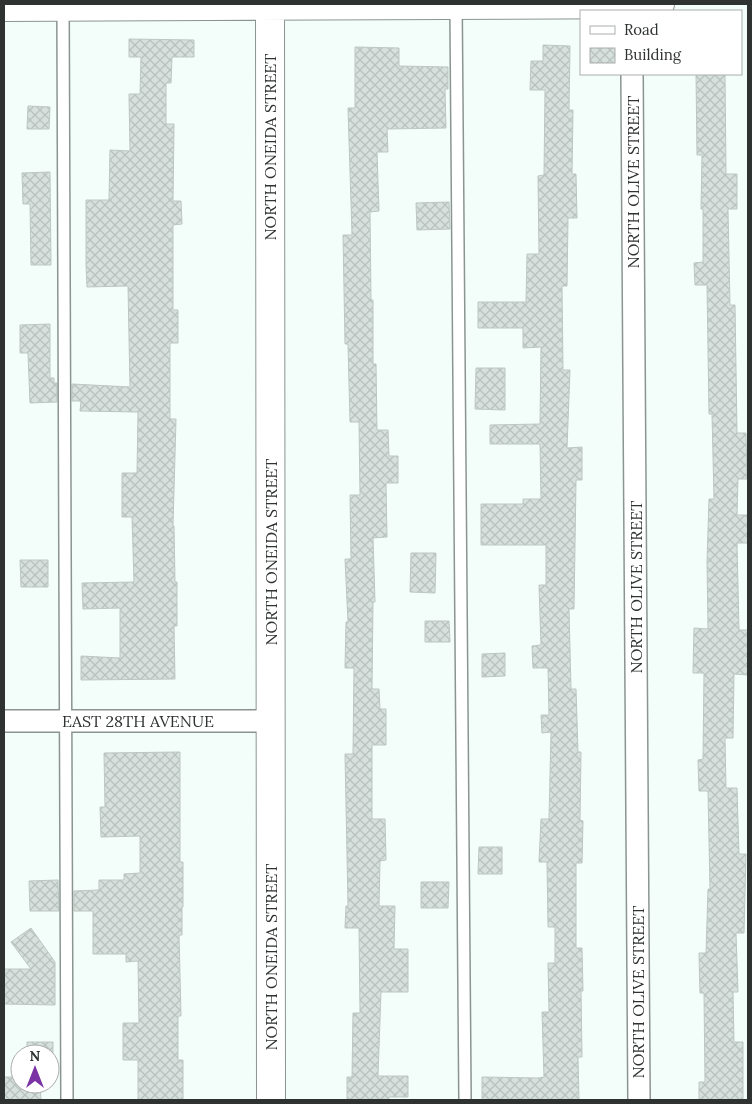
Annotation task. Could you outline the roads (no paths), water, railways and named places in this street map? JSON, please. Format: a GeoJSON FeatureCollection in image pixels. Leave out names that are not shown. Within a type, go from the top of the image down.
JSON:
{"type":"FeatureCollection","features":[{"type":"Feature","properties":{"kind":"street"},"geometry":{"type":"LineString","coordinates":[[4,6],[660,4]]}},
{"type":"Feature","properties":{"kind":"street","name":"NORTH ONEIDA STREET"},"geometry":{"type":"LineString","coordinates":[[270,5],[271,1100]]}},
{"type":"Feature","properties":{"kind":"street","name":"NORTH OLIVE STREET"},"geometry":{"type":"LineString","coordinates":[[632,75],[639,1100]]}},
{"type":"Feature","properties":{"kind":"street","name":"EAST 28TH AVENUE"},"geometry":{"type":"LineString","coordinates":[[4,722],[271,720]]}},
{"type":"Feature","properties":{"kind":"lane"},"geometry":{"type":"LineString","coordinates":[[456,4],[465,1100]]}},
{"type":"Feature","properties":{"kind":"lane"},"geometry":{"type":"LineString","coordinates":[[63,5],[67,1100]]}}]}
